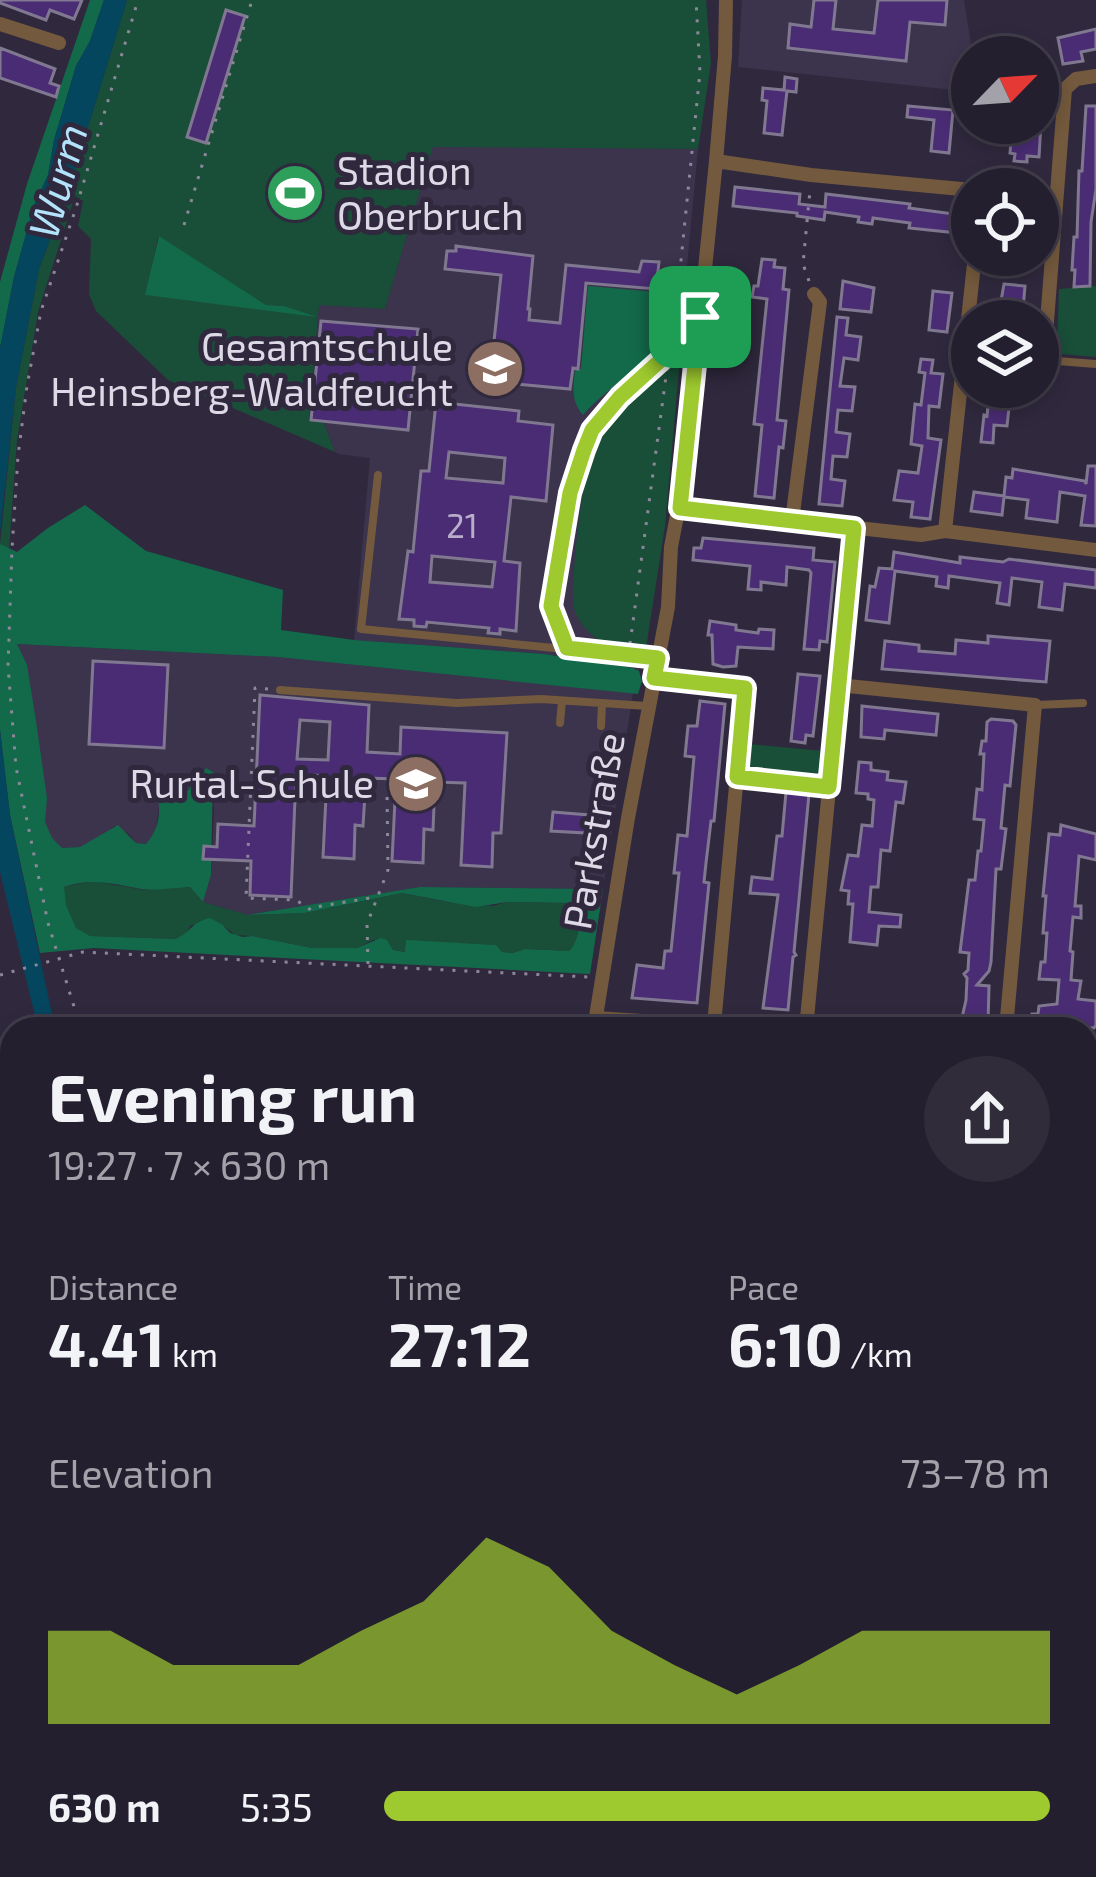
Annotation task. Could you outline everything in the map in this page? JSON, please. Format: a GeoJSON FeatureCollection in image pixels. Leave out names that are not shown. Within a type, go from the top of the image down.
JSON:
{"type":"FeatureCollection","features":[{"type":"Feature","properties":{"kind":"street","name":"Parkstraße"},"geometry":{"type":"LineString","coordinates":[[596,1017],[668,607],[716,161],[726,0]]}},
{"type":"Feature","properties":{"kind":"street"},"geometry":{"type":"LineString","coordinates":[[0,24],[58,43]]}},
{"type":"Feature","properties":{"kind":"street"},"geometry":{"type":"LineString","coordinates":[[1058,168],[1065,89],[1076,79],[1096,76]]}},
{"type":"Feature","properties":{"kind":"street"},"geometry":{"type":"LineString","coordinates":[[716,161],[951,188]]}},
{"type":"Feature","properties":{"kind":"street"},"geometry":{"type":"LineString","coordinates":[[945,531],[972,276]]}},
{"type":"Feature","properties":{"kind":"street"},"geometry":{"type":"LineString","coordinates":[[791,520],[820,302],[814,294]]}},
{"type":"Feature","properties":{"kind":"street"},"geometry":{"type":"LineString","coordinates":[[680,508],[921,535],[945,531],[1096,550]]}},
{"type":"Feature","properties":{"kind":"street"},"geometry":{"type":"LineString","coordinates":[[807,1017],[854,528]]}},
{"type":"Feature","properties":{"kind":"street"},"geometry":{"type":"LineString","coordinates":[[654,678],[745,688],[715,1017]]}},
{"type":"Feature","properties":{"kind":"street"},"geometry":{"type":"LineString","coordinates":[[838,685],[1035,705],[1007,1017]]}},
{"type":"Feature","properties":{"kind":"lane"},"geometry":{"type":"LineString","coordinates":[[567,648],[551,606],[570,493],[592,430],[700,317]]}},
{"type":"Feature","properties":{"kind":"lane"},"geometry":{"type":"LineString","coordinates":[[1059,361],[1096,364]]}},
{"type":"Feature","properties":{"kind":"lane"},"geometry":{"type":"LineString","coordinates":[[378,475],[361,629],[658,658]]}},
{"type":"Feature","properties":{"kind":"lane"},"geometry":{"type":"LineString","coordinates":[[280,690],[458,703],[562,701],[649,706]]}},
{"type":"Feature","properties":{"kind":"lane"},"geometry":{"type":"LineString","coordinates":[[560,723],[562,701]]}},
{"type":"Feature","properties":{"kind":"lane"},"geometry":{"type":"LineString","coordinates":[[601,726],[602,703]]}},
{"type":"Feature","properties":{"kind":"lane"},"geometry":{"type":"LineString","coordinates":[[1035,705],[1083,703]]}},
{"type":"Feature","properties":{"kind":"path"},"geometry":{"type":"LineString","coordinates":[[77,1017],[47,923],[16,767],[9,704],[8,628],[18,456],[41,311],[138,0]]}},
{"type":"Feature","properties":{"kind":"path"},"geometry":{"type":"LineString","coordinates":[[184,225],[252,0]]}},
{"type":"Feature","properties":{"kind":"path"},"geometry":{"type":"LineString","coordinates":[[628,655],[668,370],[654,349],[677,300],[700,72],[696,0]]}},
{"type":"Feature","properties":{"kind":"path"},"geometry":{"type":"LineString","coordinates":[[811,175],[803,264],[814,294]]}},
{"type":"Feature","properties":{"kind":"path"},"geometry":{"type":"LineString","coordinates":[[280,690],[255,688],[246,898],[296,900],[311,910],[376,897]]}},
{"type":"Feature","properties":{"kind":"path"},"geometry":{"type":"LineString","coordinates":[[737,777],[829,787]]}},
{"type":"Feature","properties":{"kind":"path"},"geometry":{"type":"LineString","coordinates":[[368,965],[367,924],[388,870],[387,791]]}},
{"type":"Feature","properties":{"kind":"path"},"geometry":{"type":"LineString","coordinates":[[0,975],[83,952],[602,977]]}},
{"type":"Feature","properties":{"kind":"shaded area"},"geometry":{"type":"Polygon","coordinates":[[[742,0],[964,0],[970,36],[951,36],[951,90],[738,67],[742,0]]]}},
{"type":"Feature","properties":{"kind":"shaded area","name":"Gesamtschule Heinsberg-Waldfeucht"},"geometry":{"type":"Polygon","coordinates":[[[433,146],[698,149],[668,468],[647,641],[639,671],[544,654],[354,640],[370,458],[335,452],[324,423],[309,421],[319,304],[385,309],[433,146]]]}},
{"type":"Feature","properties":{"kind":"shaded area","name":"Rurtal-Schule"},"geometry":{"type":"Polygon","coordinates":[[[15,644],[278,657],[633,693],[603,889],[420,887],[247,915],[203,902],[211,875],[214,814],[213,790],[203,774],[195,776],[189,790],[170,794],[159,806],[155,834],[146,844],[136,843],[114,826],[102,837],[80,847],[62,848],[41,861],[15,644]]]}},
{"type":"Feature","properties":{"kind":"green space"},"geometry":{"type":"Polygon","coordinates":[[[90,0],[104,0],[76,66],[48,175],[34,206],[0,348],[0,282],[27,184],[90,0]]]}},
{"type":"Feature","properties":{"kind":"green space","name":"Stadion Oberbruch"},"geometry":{"type":"Polygon","coordinates":[[[127,0],[706,0],[711,63],[698,149],[433,147],[385,309],[319,305],[309,420],[324,423],[335,452],[168,380],[96,311],[89,294],[91,239],[78,226],[83,201],[75,196],[38,312],[17,440],[9,550],[0,544],[16,387],[39,269],[68,192],[127,0]],[[158,237],[146,295],[308,315],[266,305],[158,237]]]}},
{"type":"Feature","properties":{"kind":"green space"},"geometry":{"type":"Polygon","coordinates":[[[159,236],[266,305],[317,317],[145,295],[159,236]]]}},
{"type":"Feature","properties":{"kind":"green space"},"geometry":{"type":"Polygon","coordinates":[[[681,266],[685,273],[679,303],[667,335],[646,360],[583,415],[573,388],[575,370],[581,369],[588,286],[656,292],[670,285],[681,266]]]}},
{"type":"Feature","properties":{"kind":"green space"},"geometry":{"type":"Polygon","coordinates":[[[1096,286],[1096,357],[1059,352],[1059,289],[1096,286]]]}},
{"type":"Feature","properties":{"kind":"green space"},"geometry":{"type":"Polygon","coordinates":[[[681,348],[665,526],[646,648],[613,647],[584,627],[574,608],[586,475],[603,431],[681,348]]]}},
{"type":"Feature","properties":{"kind":"green space"},"geometry":{"type":"Polygon","coordinates":[[[85,505],[146,551],[283,590],[281,630],[544,654],[633,668],[642,681],[638,694],[278,657],[17,644],[27,665],[36,721],[47,798],[45,822],[62,848],[80,847],[118,825],[136,843],[146,844],[158,822],[158,798],[189,790],[195,776],[206,768],[213,772],[211,875],[203,902],[190,887],[147,890],[83,882],[64,887],[76,928],[90,936],[175,939],[210,918],[243,937],[312,948],[357,948],[381,938],[393,950],[405,952],[406,940],[496,945],[502,952],[513,953],[569,951],[579,928],[575,903],[507,902],[476,907],[402,893],[304,913],[247,915],[420,887],[603,889],[590,974],[94,948],[40,953],[10,815],[0,730],[0,544],[17,552],[85,505]]]}},
{"type":"Feature","properties":{"kind":"green space"},"geometry":{"type":"Polygon","coordinates":[[[748,744],[824,751],[821,783],[745,776],[748,744]]]}},
{"type":"Feature","properties":{"kind":"green space"},"geometry":{"type":"Polygon","coordinates":[[[93,881],[144,890],[190,887],[203,902],[248,915],[304,913],[402,893],[493,906],[575,903],[579,928],[569,951],[513,953],[502,952],[496,945],[406,941],[406,952],[393,950],[387,940],[373,940],[357,948],[312,948],[235,935],[223,925],[191,925],[175,939],[90,936],[76,929],[63,887],[93,881]]]}},
{"type":"Feature","properties":{"kind":"water","name":"Wurm"},"geometry":{"type":"Polygon","coordinates":[[[104,0],[127,0],[68,192],[39,269],[16,387],[0,533],[0,348],[34,205],[48,175],[76,66],[104,0]]]}},
{"type":"Feature","properties":{"kind":"water"},"geometry":{"type":"Polygon","coordinates":[[[0,730],[10,815],[52,1017],[35,1017],[0,872],[0,730]]]}},
{"type":"Feature","properties":{"kind":"building"},"geometry":{"type":"Polygon","coordinates":[[[0,0],[82,0],[74,19],[50,10],[46,20],[0,0]]]}},
{"type":"Feature","properties":{"kind":"building"},"geometry":{"type":"Polygon","coordinates":[[[814,0],[836,0],[833,29],[874,33],[878,0],[947,0],[945,25],[910,22],[906,61],[788,48],[790,24],[811,27],[814,0]]]}},
{"type":"Feature","properties":{"kind":"building"},"geometry":{"type":"Polygon","coordinates":[[[226,10],[245,16],[206,143],[187,137],[226,10]]]}},
{"type":"Feature","properties":{"kind":"building"},"geometry":{"type":"Polygon","coordinates":[[[1096,29],[1096,49],[1081,52],[1083,61],[1063,64],[1059,38],[1096,29]]]}},
{"type":"Feature","properties":{"kind":"building"},"geometry":{"type":"Polygon","coordinates":[[[0,48],[55,69],[50,83],[59,86],[56,97],[0,78],[0,48]]]}},
{"type":"Feature","properties":{"kind":"building"},"geometry":{"type":"Polygon","coordinates":[[[785,77],[797,79],[796,92],[787,91],[782,135],[764,133],[767,101],[762,100],[763,88],[784,90],[785,77]]]}},
{"type":"Feature","properties":{"kind":"building"},"geometry":{"type":"Polygon","coordinates":[[[908,106],[951,110],[949,153],[931,151],[934,120],[907,117],[908,106]]]}},
{"type":"Feature","properties":{"kind":"building"},"geometry":{"type":"Polygon","coordinates":[[[1086,106],[1096,106],[1090,286],[1074,287],[1074,237],[1086,106]]]}},
{"type":"Feature","properties":{"kind":"building"},"geometry":{"type":"Polygon","coordinates":[[[1011,144],[1040,144],[1039,157],[1027,156],[1027,162],[1014,161],[1015,154],[1010,153],[1011,144]]]}},
{"type":"Feature","properties":{"kind":"building"},"geometry":{"type":"Polygon","coordinates":[[[735,187],[800,194],[799,204],[825,207],[826,194],[910,204],[909,208],[951,214],[951,232],[873,218],[872,224],[858,222],[859,217],[825,212],[824,220],[733,206],[735,187]]]}},
{"type":"Feature","properties":{"kind":"building"},"geometry":{"type":"Polygon","coordinates":[[[456,246],[533,256],[529,320],[560,323],[566,265],[639,272],[642,261],[659,262],[656,289],[586,283],[578,369],[573,368],[570,389],[495,382],[498,361],[492,360],[501,275],[445,269],[447,251],[456,251],[456,246]]]}},
{"type":"Feature","properties":{"kind":"building"},"geometry":{"type":"Polygon","coordinates":[[[762,259],[775,260],[774,267],[785,268],[783,289],[789,290],[777,420],[786,421],[774,498],[755,496],[762,425],[754,424],[767,299],[752,297],[762,259]]]}},
{"type":"Feature","properties":{"kind":"building"},"geometry":{"type":"Polygon","coordinates":[[[843,281],[874,288],[871,312],[840,309],[843,281]]]}},
{"type":"Feature","properties":{"kind":"building"},"geometry":{"type":"Polygon","coordinates":[[[1004,284],[1025,286],[1024,300],[1001,300],[1004,284]]]}},
{"type":"Feature","properties":{"kind":"building"},"geometry":{"type":"Polygon","coordinates":[[[933,291],[952,293],[947,332],[929,330],[933,291]]]}},
{"type":"Feature","properties":{"kind":"building"},"geometry":{"type":"Polygon","coordinates":[[[837,317],[848,318],[846,335],[861,337],[858,360],[844,358],[840,386],[855,387],[852,411],[838,410],[836,432],[850,434],[847,457],[833,456],[831,479],[845,481],[842,506],[819,504],[837,317]]]}},
{"type":"Feature","properties":{"kind":"building"},"geometry":{"type":"Polygon","coordinates":[[[321,321],[418,329],[408,430],[311,420],[321,321]]]}},
{"type":"Feature","properties":{"kind":"building"},"geometry":{"type":"Polygon","coordinates":[[[921,359],[933,360],[931,373],[943,374],[939,407],[929,406],[928,438],[941,440],[930,519],[911,517],[913,502],[894,500],[899,471],[918,473],[922,446],[911,444],[915,404],[921,405],[925,373],[919,372],[921,359]]]}},
{"type":"Feature","properties":{"kind":"building"},"geometry":{"type":"Polygon","coordinates":[[[436,402],[519,411],[518,421],[553,425],[546,501],[511,497],[504,561],[520,563],[516,631],[488,633],[489,628],[427,622],[426,627],[414,626],[414,620],[399,619],[408,551],[413,552],[421,471],[429,471],[436,402]],[[449,452],[446,478],[503,483],[505,458],[449,452]],[[432,556],[430,582],[492,587],[495,562],[432,556]]]}},
{"type":"Feature","properties":{"kind":"building"},"geometry":{"type":"Polygon","coordinates":[[[988,408],[1009,408],[1007,426],[994,425],[993,443],[981,442],[988,408]]]}},
{"type":"Feature","properties":{"kind":"building"},"geometry":{"type":"Polygon","coordinates":[[[1088,466],[1096,466],[1096,526],[1081,525],[1085,496],[1060,492],[1057,522],[1026,518],[1028,500],[1004,497],[1002,515],[971,511],[974,492],[1004,496],[1006,477],[1012,478],[1013,469],[1086,484],[1088,466]]]}},
{"type":"Feature","properties":{"kind":"building"},"geometry":{"type":"Polygon","coordinates":[[[703,538],[814,548],[813,560],[835,562],[827,642],[820,641],[819,650],[804,649],[809,570],[787,567],[786,585],[761,582],[761,590],[748,589],[750,566],[693,560],[694,548],[701,548],[703,538]]]}},
{"type":"Feature","properties":{"kind":"building"},"geometry":{"type":"Polygon","coordinates":[[[894,552],[960,563],[960,557],[1009,559],[1096,570],[1096,588],[1065,584],[1062,610],[1039,607],[1042,582],[1012,578],[1009,605],[997,603],[1000,583],[949,576],[948,588],[936,586],[937,577],[895,571],[889,623],[866,620],[870,586],[875,587],[879,568],[892,569],[894,552]]]}},
{"type":"Feature","properties":{"kind":"building"},"geometry":{"type":"Polygon","coordinates":[[[710,621],[736,625],[736,630],[774,630],[773,649],[738,647],[736,666],[713,664],[710,621]]]}},
{"type":"Feature","properties":{"kind":"building"},"geometry":{"type":"Polygon","coordinates":[[[988,636],[1050,641],[1046,682],[882,669],[885,641],[919,645],[919,651],[955,654],[956,640],[988,643],[988,636]]]}},
{"type":"Feature","properties":{"kind":"building"},"geometry":{"type":"Polygon","coordinates":[[[93,661],[168,665],[164,748],[89,744],[93,661]]]}},
{"type":"Feature","properties":{"kind":"building"},"geometry":{"type":"Polygon","coordinates":[[[798,674],[820,676],[813,736],[806,735],[805,743],[791,741],[798,674]]]}},
{"type":"Feature","properties":{"kind":"building"},"geometry":{"type":"Polygon","coordinates":[[[260,695],[369,705],[367,752],[400,754],[401,727],[507,733],[501,833],[493,833],[492,867],[461,865],[465,783],[435,782],[433,830],[424,829],[423,863],[392,861],[396,779],[366,778],[363,826],[355,825],[354,859],[323,857],[327,776],[296,774],[291,897],[250,895],[251,861],[203,859],[204,846],[217,847],[218,824],[254,826],[260,695]],[[300,720],[297,759],[328,760],[330,722],[300,720]]]}},
{"type":"Feature","properties":{"kind":"building"},"geometry":{"type":"Polygon","coordinates":[[[700,701],[725,704],[704,882],[709,883],[697,1003],[632,998],[637,965],[663,968],[665,951],[671,951],[678,835],[687,836],[694,757],[685,756],[688,726],[697,726],[700,701]]]}},
{"type":"Feature","properties":{"kind":"building"},"geometry":{"type":"Polygon","coordinates":[[[862,706],[938,714],[936,735],[885,730],[884,739],[861,737],[862,706]]]}},
{"type":"Feature","properties":{"kind":"building"},"geometry":{"type":"Polygon","coordinates":[[[1013,721],[1016,725],[1010,786],[1005,785],[1001,869],[996,869],[991,962],[977,985],[989,986],[988,1017],[962,1017],[969,953],[960,952],[969,880],[975,880],[981,851],[984,820],[974,819],[977,789],[982,790],[984,754],[980,754],[987,722],[1013,721]]]}},
{"type":"Feature","properties":{"kind":"building"},"geometry":{"type":"Polygon","coordinates":[[[859,762],[871,763],[871,770],[888,772],[887,780],[906,782],[903,803],[896,802],[890,851],[881,850],[878,887],[871,887],[869,912],[901,915],[900,927],[879,926],[877,945],[850,942],[853,904],[848,904],[849,891],[841,890],[848,855],[858,856],[862,825],[872,826],[874,800],[856,793],[859,762]]]}},
{"type":"Feature","properties":{"kind":"building"},"geometry":{"type":"Polygon","coordinates":[[[786,792],[809,794],[788,1010],[763,1008],[778,895],[750,893],[752,877],[772,879],[786,792]]]}},
{"type":"Feature","properties":{"kind":"building"},"geometry":{"type":"Polygon","coordinates":[[[553,812],[601,816],[600,844],[585,842],[585,833],[551,831],[553,812]]]}},
{"type":"Feature","properties":{"kind":"building"},"geometry":{"type":"Polygon","coordinates":[[[1061,825],[1096,834],[1096,860],[1079,856],[1075,906],[1081,906],[1081,918],[1073,917],[1070,951],[1071,980],[1081,981],[1078,999],[1096,1001],[1096,1017],[1032,1017],[1039,1006],[1057,1004],[1059,980],[1039,979],[1047,933],[1043,933],[1043,896],[1049,834],[1060,835],[1061,825]]]}},
{"type":"Feature","properties":{"kind":"place","name":"Stadion Oberbruch"},"geometry":{"type":"Point","coordinates":[295,193]}},
{"type":"Feature","properties":{"kind":"place","name":"Gesamtschule Heinsberg-Waldfeucht"},"geometry":{"type":"Point","coordinates":[495,369]}},
{"type":"Feature","properties":{"kind":"place","name":"Rurtal-Schule"},"geometry":{"type":"Point","coordinates":[416,784]}},
{"type":"Feature","properties":{"kind":"route"},"geometry":{"type":"LineString","coordinates":[[700,317],[680,508],[854,528],[829,787],[737,777],[745,688],[654,678],[658,658],[567,648],[557,628],[551,606],[570,493],[592,430],[700,317]]}}]}
